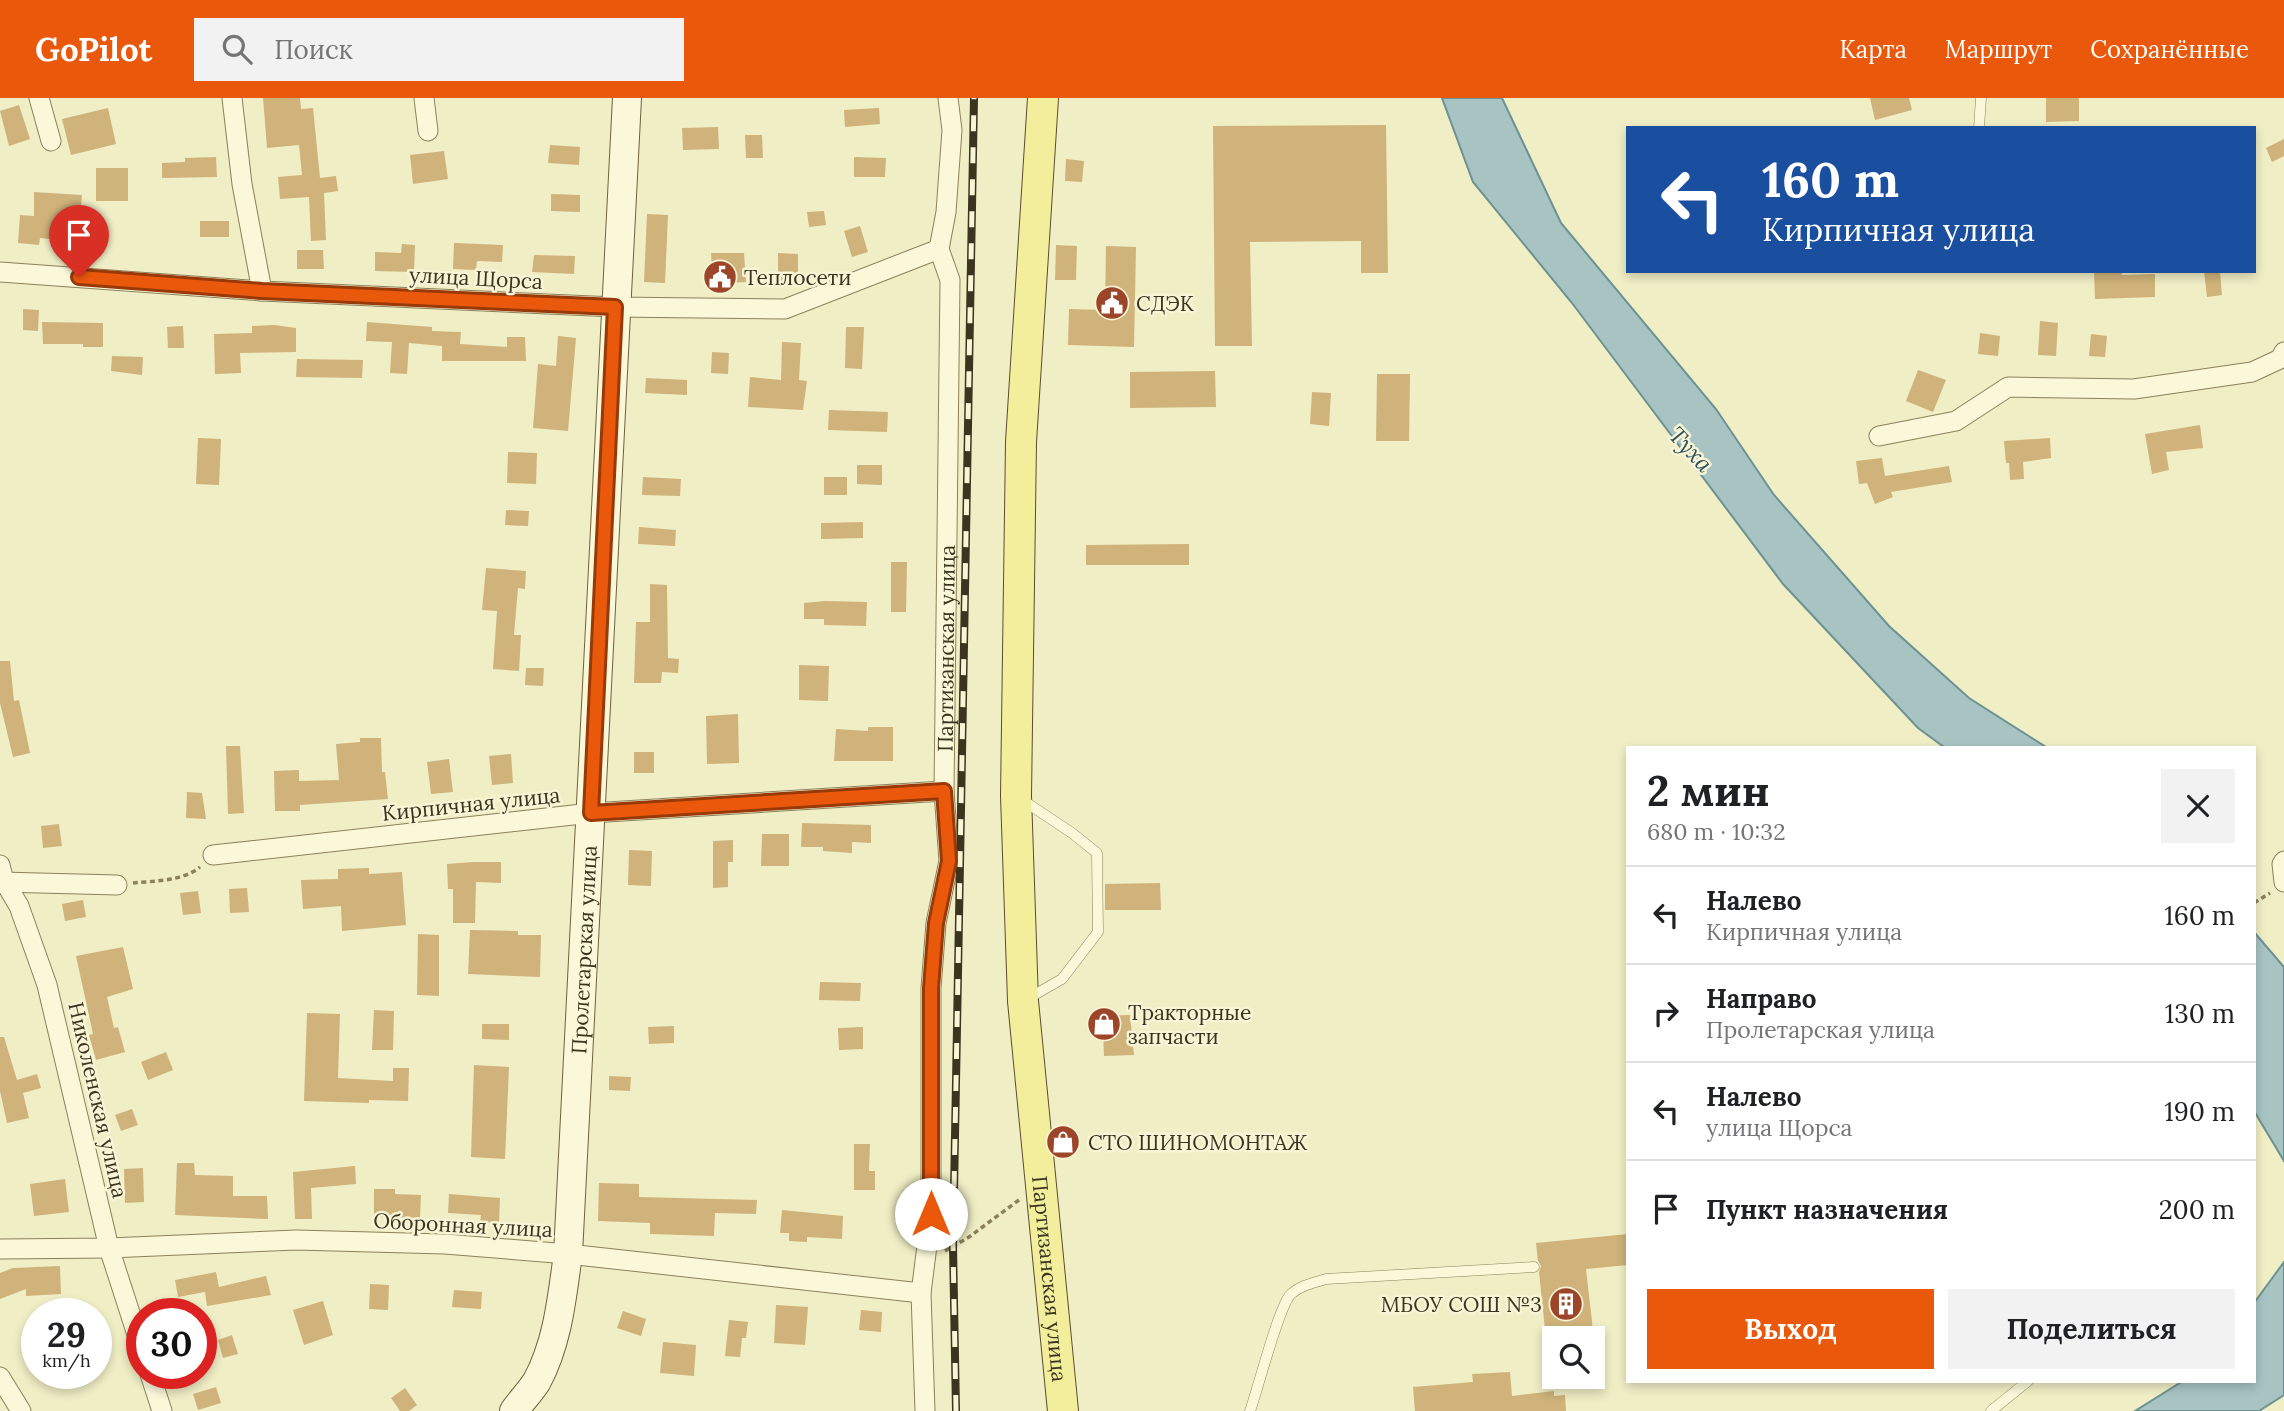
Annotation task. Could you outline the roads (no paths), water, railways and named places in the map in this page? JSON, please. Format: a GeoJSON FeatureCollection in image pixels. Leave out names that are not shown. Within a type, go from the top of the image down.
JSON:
{"type":"FeatureCollection","features":[{"type":"Feature","properties":{"kind":"main road","name":"Партизанская улица"},"geometry":{"type":"LineString","coordinates":[[1044,98],[1021,442],[1016,796],[1023,1001],[1063,1411]]}},
{"type":"Feature","properties":{"kind":"street"},"geometry":{"type":"LineString","coordinates":[[39,98],[51,141]]}},
{"type":"Feature","properties":{"kind":"street"},"geometry":{"type":"LineString","coordinates":[[232,98],[242,184],[262,291]]}},
{"type":"Feature","properties":{"kind":"street"},"geometry":{"type":"LineString","coordinates":[[424,98],[428,131]]}},
{"type":"Feature","properties":{"kind":"street","name":"Пролетарская улица"},"geometry":{"type":"LineString","coordinates":[[514,1411],[537,1382],[553,1342],[561,1308],[568,1254],[627,98]]}},
{"type":"Feature","properties":{"kind":"street"},"geometry":{"type":"LineString","coordinates":[[939,249],[947,212],[952,130],[948,98]]}},
{"type":"Feature","properties":{"kind":"street","name":"улица Щорса"},"geometry":{"type":"LineString","coordinates":[[0,272],[262,291],[615,307],[785,309],[939,249]]}},
{"type":"Feature","properties":{"kind":"street","name":"Партизанская улица"},"geometry":{"type":"LineString","coordinates":[[925,1411],[921,1293],[931,1214],[931,988],[936,923],[949,861],[944,791],[950,280],[939,249]]}},
{"type":"Feature","properties":{"kind":"street"},"geometry":{"type":"LineString","coordinates":[[1879,436],[1956,421],[2008,387],[2134,389],[2252,372],[2283,358]]}},
{"type":"Feature","properties":{"kind":"street","name":"Кирпичная улица"},"geometry":{"type":"LineString","coordinates":[[213,855],[591,813],[944,791]]}},
{"type":"Feature","properties":{"kind":"street"},"geometry":{"type":"LineString","coordinates":[[2284,861],[2281,864],[2284,882]]}},
{"type":"Feature","properties":{"kind":"street"},"geometry":{"type":"LineString","coordinates":[[1,876],[117,885]]}},
{"type":"Feature","properties":{"kind":"street","name":"Николенская улица"},"geometry":{"type":"LineString","coordinates":[[1,876],[19,906],[47,985],[109,1248],[126,1301]]}},
{"type":"Feature","properties":{"kind":"street","name":"Оборонная улица"},"geometry":{"type":"LineString","coordinates":[[0,1249],[109,1248],[296,1240],[445,1244],[568,1254],[921,1293]]}},
{"type":"Feature","properties":{"kind":"street"},"geometry":{"type":"LineString","coordinates":[[0,1377],[21,1411]]}},
{"type":"Feature","properties":{"kind":"street"},"geometry":{"type":"LineString","coordinates":[[155,1389],[162,1411]]}},
{"type":"Feature","properties":{"kind":"lane"},"geometry":{"type":"LineString","coordinates":[[1979,126],[1981,98]]}},
{"type":"Feature","properties":{"kind":"lane"},"geometry":{"type":"LineString","coordinates":[[1016,796],[1097,853],[1097,932],[1062,979],[1023,1001]]}},
{"type":"Feature","properties":{"kind":"lane"},"geometry":{"type":"LineString","coordinates":[[1250,1411],[1279,1316],[1288,1296],[1300,1287],[1326,1279],[1534,1267]]}},
{"type":"Feature","properties":{"kind":"lane"},"geometry":{"type":"LineString","coordinates":[[1991,1411],[2026,1383]]}},
{"type":"Feature","properties":{"kind":"water","name":"Туха"},"geometry":{"type":"Polygon","coordinates":[[[1442,98],[1502,98],[1561,223],[1716,409],[1774,495],[1889,626],[1969,698],[2044,746],[1943,746],[1918,728],[1783,584],[1572,303],[1473,182],[1442,98]]]}},
{"type":"Feature","properties":{"kind":"water"},"geometry":{"type":"Polygon","coordinates":[[[2256,934],[2284,967],[2284,1161],[2256,1114],[2256,934]]]}},
{"type":"Feature","properties":{"kind":"water"},"geometry":{"type":"Polygon","coordinates":[[[2284,1262],[2284,1395],[2259,1411],[2135,1411],[2180,1383],[2256,1383],[2256,1300],[2284,1262]]]}},
{"type":"Feature","properties":{"kind":"railway"},"geometry":{"type":"LineString","coordinates":[[956,1411],[953,1246],[974,98]]}},
{"type":"Feature","properties":{"kind":"place","name":"Теплосети"},"geometry":{"type":"Point","coordinates":[720,277]}},
{"type":"Feature","properties":{"kind":"place","name":"СДЭК"},"geometry":{"type":"Point","coordinates":[1112,303]}},
{"type":"Feature","properties":{"kind":"place","name":"Тракторные запчасти"},"geometry":{"type":"Point","coordinates":[1104,1024]}},
{"type":"Feature","properties":{"kind":"place","name":"СТО ШИНОМОНТАЖ"},"geometry":{"type":"Point","coordinates":[1063,1142]}},
{"type":"Feature","properties":{"kind":"place","name":"МБОУ СОШ №3"},"geometry":{"type":"Point","coordinates":[1566,1304]}}]}
